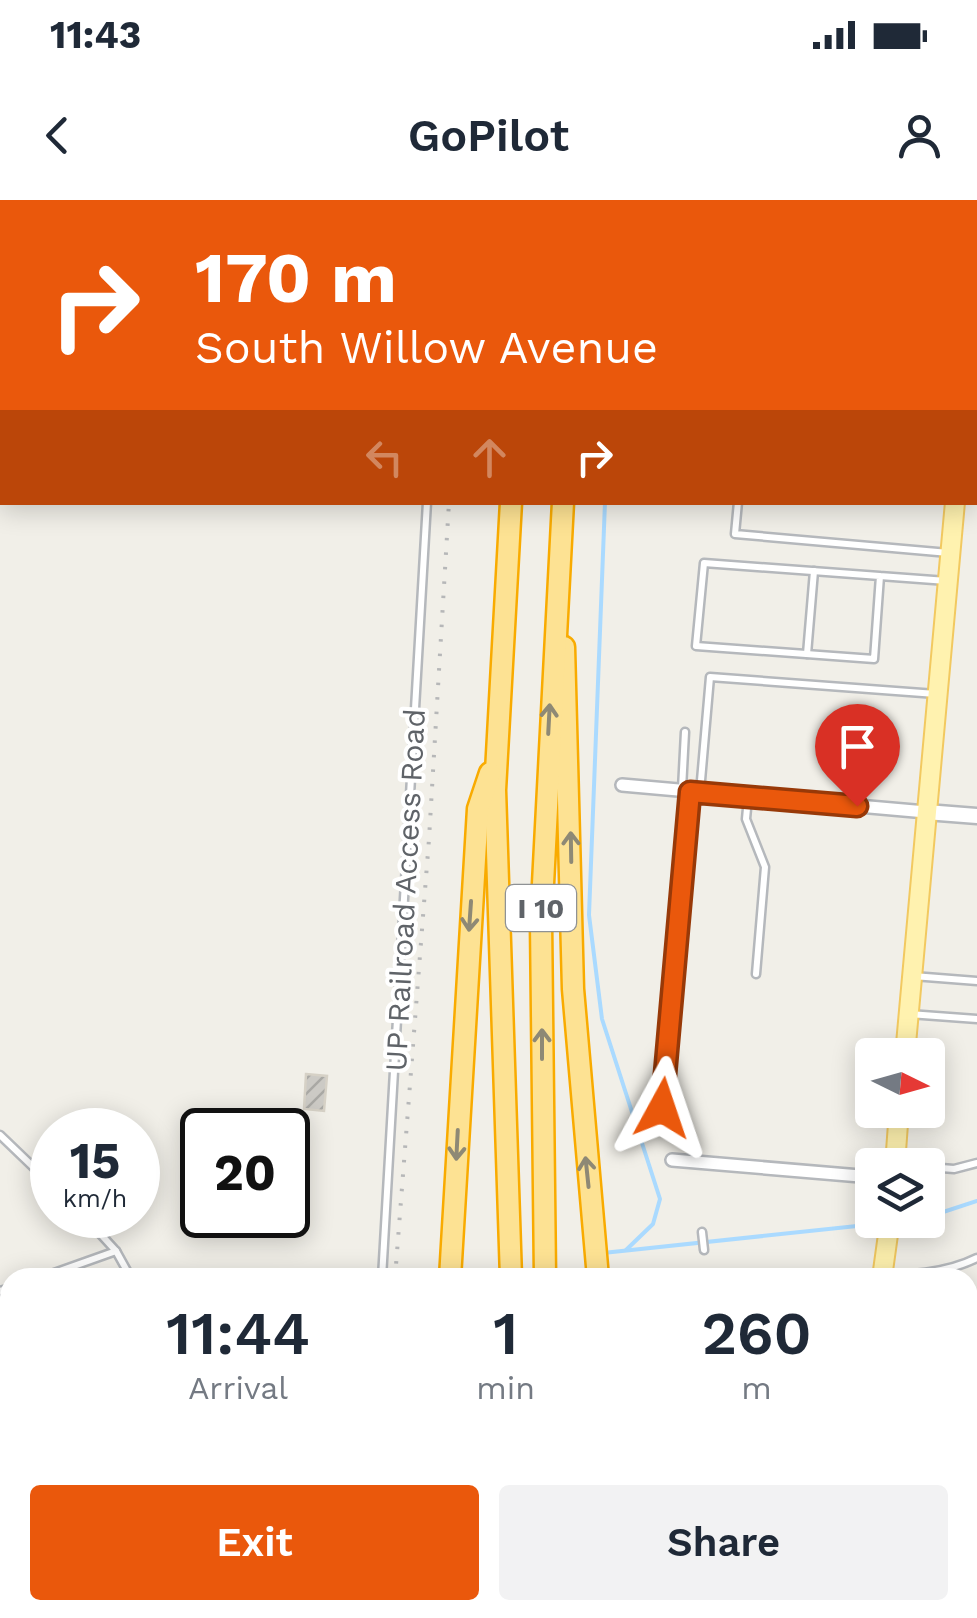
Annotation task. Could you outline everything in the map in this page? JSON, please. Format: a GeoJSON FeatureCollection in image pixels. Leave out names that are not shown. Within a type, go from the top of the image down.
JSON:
{"type":"FeatureCollection","features":[{"type":"Feature","properties":{"kind":"highway","name":"I 10"},"geometry":{"type":"LineString","coordinates":[[510,505],[496,752],[497,954],[511,1266]]}},
{"type":"Feature","properties":{"kind":"highway","name":"I 10"},"geometry":{"type":"LineString","coordinates":[[545,1264],[541,922],[563,505]]}},
{"type":"Feature","properties":{"kind":"highway"},"geometry":{"type":"LineString","coordinates":[[558,570],[568,702],[573,989],[597,1268]]}},
{"type":"Feature","properties":{"kind":"highway"},"geometry":{"type":"LineString","coordinates":[[451,1268],[478,809],[496,752]]}},
{"type":"Feature","properties":{"kind":"main road"},"geometry":{"type":"LineString","coordinates":[[906,1038],[955,505]]}},
{"type":"Feature","properties":{"kind":"main road"},"geometry":{"type":"LineString","coordinates":[[885,1268],[888,1238]]}},
{"type":"Feature","properties":{"kind":"street"},"geometry":{"type":"LineString","coordinates":[[622,786],[977,816]]}},
{"type":"Feature","properties":{"kind":"street"},"geometry":{"type":"LineString","coordinates":[[672,1160],[855,1176]]}},
{"type":"Feature","properties":{"kind":"lane","name":"UP Railroad Access Road"},"geometry":{"type":"LineString","coordinates":[[383,1268],[427,505]]}},
{"type":"Feature","properties":{"kind":"lane"},"geometry":{"type":"LineString","coordinates":[[738,505],[735,534],[950,553]]}},
{"type":"Feature","properties":{"kind":"lane"},"geometry":{"type":"LineString","coordinates":[[880,576],[874,659],[696,646],[704,563],[880,576],[948,582]]}},
{"type":"Feature","properties":{"kind":"lane"},"geometry":{"type":"LineString","coordinates":[[807,654],[814,571]]}},
{"type":"Feature","properties":{"kind":"lane"},"geometry":{"type":"LineString","coordinates":[[662,1108],[691,792],[710,677],[937,694]]}},
{"type":"Feature","properties":{"kind":"lane"},"geometry":{"type":"LineString","coordinates":[[685,732],[691,792]]}},
{"type":"Feature","properties":{"kind":"lane"},"geometry":{"type":"LineString","coordinates":[[748,796],[746,818],[766,867],[756,974]]}},
{"type":"Feature","properties":{"kind":"lane"},"geometry":{"type":"LineString","coordinates":[[912,976],[977,981]]}},
{"type":"Feature","properties":{"kind":"lane"},"geometry":{"type":"LineString","coordinates":[[908,1014],[977,1019]]}},
{"type":"Feature","properties":{"kind":"lane"},"geometry":{"type":"LineString","coordinates":[[0,1134],[30,1163]]}},
{"type":"Feature","properties":{"kind":"lane"},"geometry":{"type":"LineString","coordinates":[[945,1169],[977,1163]]}},
{"type":"Feature","properties":{"kind":"lane"},"geometry":{"type":"LineString","coordinates":[[702,1232],[704,1250]]}},
{"type":"Feature","properties":{"kind":"lane"},"geometry":{"type":"LineString","coordinates":[[104,1238],[125,1268]]}},
{"type":"Feature","properties":{"kind":"lane"},"geometry":{"type":"LineString","coordinates":[[69,1268],[116,1252]]}},
{"type":"Feature","properties":{"kind":"building"},"geometry":{"type":"Polygon","coordinates":[[[306,1074],[327,1076],[324,1111],[304,1108],[306,1074]]]}},
{"type":"Feature","properties":{"kind":"waterway"},"geometry":{"type":"LineString","coordinates":[[605,505],[589,915],[602,1019],[660,1199],[653,1224],[626,1250]]}},
{"type":"Feature","properties":{"kind":"waterway"},"geometry":{"type":"LineString","coordinates":[[945,1211],[977,1201]]}},
{"type":"Feature","properties":{"kind":"waterway"},"geometry":{"type":"LineString","coordinates":[[603,1253],[855,1226]]}},
{"type":"Feature","properties":{"kind":"railway"},"geometry":{"type":"LineString","coordinates":[[396,1268],[429,839],[449,505]]}},
{"type":"Feature","properties":{"kind":"route"},"geometry":{"type":"LineString","coordinates":[[662,1108],[690,792],[857,806]]}}]}
